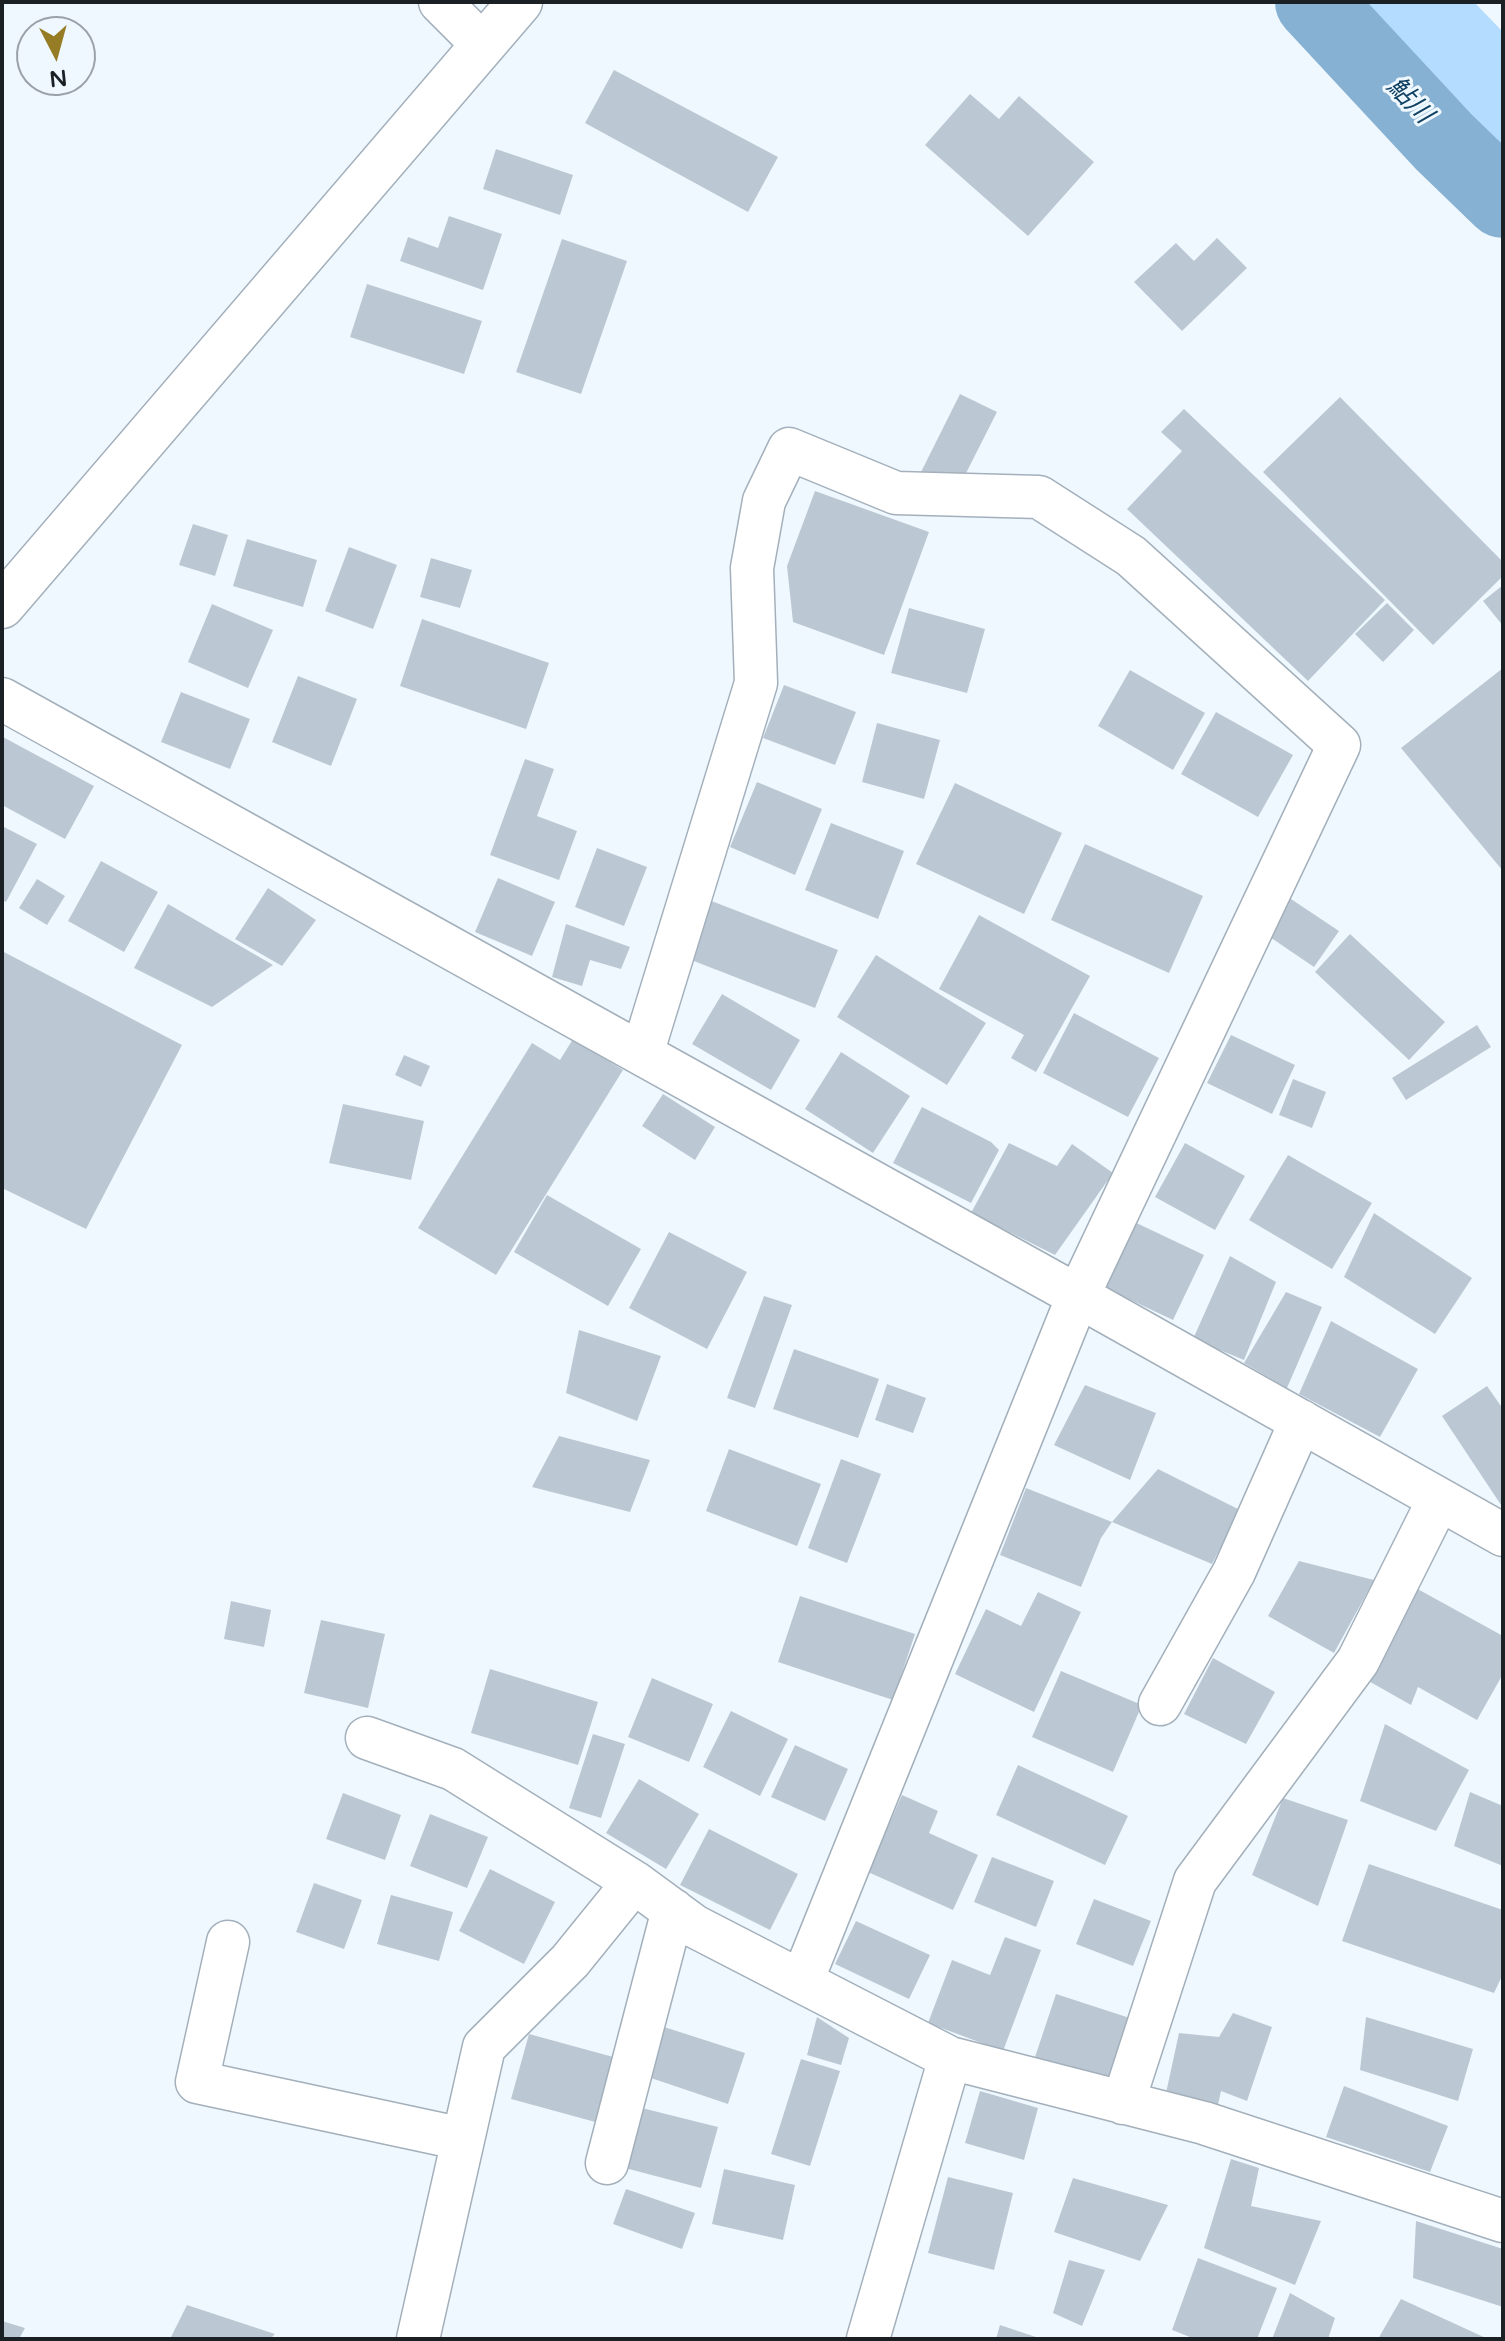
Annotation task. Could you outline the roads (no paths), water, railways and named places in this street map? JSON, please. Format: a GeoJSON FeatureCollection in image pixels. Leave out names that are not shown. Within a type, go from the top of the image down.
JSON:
{"type":"FeatureCollection","features":[{"type":"Feature","properties":{"kind":"street"},"geometry":{"type":"LineString","coordinates":[[440,2],[483,45]]}},
{"type":"Feature","properties":{"kind":"street"},"geometry":{"type":"LineString","coordinates":[[2,606],[520,2]]}},
{"type":"Feature","properties":{"kind":"street"},"geometry":{"type":"LineString","coordinates":[[642,1054],[756,683],[752,568],[764,501],[789,449],[896,493],[1039,497],[1131,556],[1339,745],[1078,1296],[802,1981]]}},
{"type":"Feature","properties":{"kind":"street"},"geometry":{"type":"LineString","coordinates":[[2,699],[1503,1535]]}},
{"type":"Feature","properties":{"kind":"street"},"geometry":{"type":"LineString","coordinates":[[1160,1704],[1234,1572],[1301,1421]]}},
{"type":"Feature","properties":{"kind":"street"},"geometry":{"type":"LineString","coordinates":[[1123,2103],[1195,1881],[1358,1661],[1439,1499]]}},
{"type":"Feature","properties":{"kind":"street"},"geometry":{"type":"LineString","coordinates":[[367,1738],[453,1769],[634,1882],[694,1926],[950,2058],[1204,2123],[1503,2221]]}},
{"type":"Feature","properties":{"kind":"street"},"geometry":{"type":"LineString","coordinates":[[418,2339],[484,2047],[570,1961],[634,1882]]}},
{"type":"Feature","properties":{"kind":"street"},"geometry":{"type":"LineString","coordinates":[[607,2163],[673,1910]]}},
{"type":"Feature","properties":{"kind":"street"},"geometry":{"type":"LineString","coordinates":[[228,1942],[197,2082],[463,2139]]}},
{"type":"Feature","properties":{"kind":"street"},"geometry":{"type":"LineString","coordinates":[[868,2339],[950,2058]]}},
{"type":"Feature","properties":{"kind":"waterway","name":"鮎川"},"geometry":{"type":"LineString","coordinates":[[1314,2],[1444,142],[1503,199]]}}]}
